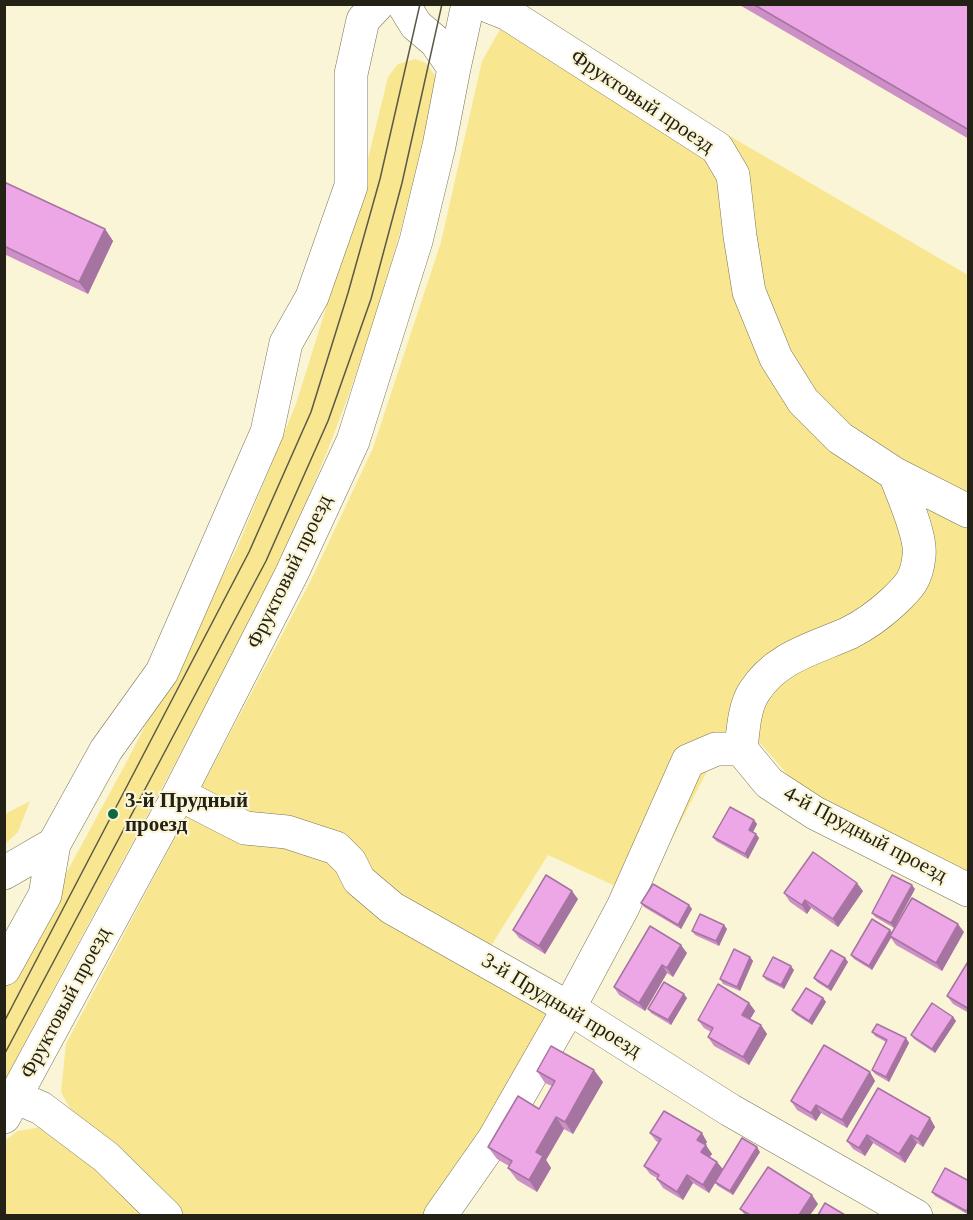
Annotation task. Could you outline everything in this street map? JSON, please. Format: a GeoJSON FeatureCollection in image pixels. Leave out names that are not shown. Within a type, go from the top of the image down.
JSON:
{"type":"FeatureCollection","features":[{"type":"Feature","properties":{"kind":"street"},"geometry":{"type":"LineString","coordinates":[[4,969],[45,895],[54,844],[106,750],[162,672],[267,432],[286,343],[312,297],[351,186],[351,74],[363,20],[378,4]]}},
{"type":"Feature","properties":{"kind":"street"},"geometry":{"type":"LineString","coordinates":[[403,4],[416,25],[436,42],[454,68]]}},
{"type":"Feature","properties":{"kind":"street","name":"Фруктовый проезд"},"geometry":{"type":"LineString","coordinates":[[10,1107],[178,794],[291,575],[353,441],[416,241],[439,146],[468,4]]}},
{"type":"Feature","properties":{"kind":"street","name":"Фруктовый проезд"},"geometry":{"type":"LineString","coordinates":[[483,4],[508,14],[717,148],[733,175],[749,292],[776,358],[803,401],[840,438],[895,474],[969,511]]}},
{"type":"Feature","properties":{"kind":"street"},"geometry":{"type":"LineString","coordinates":[[440,1215],[494,1139],[569,1008],[622,907],[688,761],[716,749],[741,749],[745,720],[753,693],[776,665],[809,647],[849,633],[878,616],[912,584],[920,554],[913,523],[895,474]]}},
{"type":"Feature","properties":{"kind":"street","name":"4-й Прудный проезд"},"geometry":{"type":"LineString","coordinates":[[741,749],[769,783],[815,813],[969,890]]}},
{"type":"Feature","properties":{"kind":"street","name":"3-й Прудный проезд"},"geometry":{"type":"LineString","coordinates":[[178,794],[245,828],[287,832],[336,848],[350,862],[358,880],[392,908],[569,1008],[730,1110],[915,1215]]}},
{"type":"Feature","properties":{"kind":"street"},"geometry":{"type":"LineString","coordinates":[[4,873],[54,844]]}},
{"type":"Feature","properties":{"kind":"street"},"geometry":{"type":"LineString","coordinates":[[10,1107],[41,1108],[106,1157],[166,1215]]}},
{"type":"Feature","properties":{"kind":"shaded area"},"geometry":{"type":"Polygon","coordinates":[[[514,5],[591,55],[968,275],[968,881],[820,804],[792,780],[760,743],[713,760],[641,898],[548,855],[489,949],[575,1004],[456,1215],[5,1216],[5,1141],[17,1131],[77,1121],[61,1092],[66,1044],[311,580],[373,448],[441,242],[482,61],[514,5]]]}},
{"type":"Feature","properties":{"kind":"shaded area"},"geometry":{"type":"Polygon","coordinates":[[[415,59],[426,63],[436,77],[408,203],[391,266],[350,390],[303,511],[257,608],[5,1081],[5,986],[126,763],[238,546],[296,404],[332,289],[364,175],[388,77],[398,64],[415,59]]]}},
{"type":"Feature","properties":{"kind":"shaded area"},"geometry":{"type":"Polygon","coordinates":[[[30,801],[18,832],[5,844],[5,814],[30,801]]]}},
{"type":"Feature","properties":{"kind":"building"},"geometry":{"type":"Polygon","coordinates":[[[753,4],[969,4],[969,130],[753,4]]]}},
{"type":"Feature","properties":{"kind":"building"},"geometry":{"type":"Polygon","coordinates":[[[4,182],[105,229],[79,282],[4,246],[4,182]]]}},
{"type":"Feature","properties":{"kind":"building"},"geometry":{"type":"Polygon","coordinates":[[[730,807],[754,820],[749,830],[756,834],[745,854],[713,837],[730,807]]]}},
{"type":"Feature","properties":{"kind":"building"},"geometry":{"type":"Polygon","coordinates":[[[813,852],[857,883],[833,919],[805,900],[802,905],[784,893],[813,852]]]}},
{"type":"Feature","properties":{"kind":"building"},"geometry":{"type":"Polygon","coordinates":[[[546,875],[572,891],[539,946],[513,930],[546,875]]]}},
{"type":"Feature","properties":{"kind":"building"},"geometry":{"type":"Polygon","coordinates":[[[892,875],[912,885],[891,923],[872,913],[892,875]]]}},
{"type":"Feature","properties":{"kind":"building"},"geometry":{"type":"Polygon","coordinates":[[[653,884],[689,905],[678,925],[641,903],[653,884]]]}},
{"type":"Feature","properties":{"kind":"building"},"geometry":{"type":"Polygon","coordinates":[[[912,898],[958,924],[936,963],[890,936],[912,898]]]}},
{"type":"Feature","properties":{"kind":"building"},"geometry":{"type":"Polygon","coordinates":[[[700,914],[724,925],[716,941],[692,931],[700,914]]]}},
{"type":"Feature","properties":{"kind":"building"},"geometry":{"type":"Polygon","coordinates":[[[872,919],[890,930],[869,966],[851,955],[872,919]]]}},
{"type":"Feature","properties":{"kind":"building"},"geometry":{"type":"Polygon","coordinates":[[[650,926],[681,945],[667,968],[662,965],[639,1003],[614,987],[650,926]]]}},
{"type":"Feature","properties":{"kind":"building"},"geometry":{"type":"Polygon","coordinates":[[[734,949],[750,957],[737,987],[720,979],[734,949]]]}},
{"type":"Feature","properties":{"kind":"building"},"geometry":{"type":"Polygon","coordinates":[[[831,950],[845,958],[828,987],[814,978],[831,950]]]}},
{"type":"Feature","properties":{"kind":"building"},"geometry":{"type":"Polygon","coordinates":[[[773,957],[791,966],[781,985],[763,976],[773,957]]]}},
{"type":"Feature","properties":{"kind":"building"},"geometry":{"type":"Polygon","coordinates":[[[969,960],[969,1009],[947,996],[969,960]]]}},
{"type":"Feature","properties":{"kind":"building"},"geometry":{"type":"Polygon","coordinates":[[[664,982],[684,994],[668,1020],[648,1009],[664,982]]]}},
{"type":"Feature","properties":{"kind":"building"},"geometry":{"type":"Polygon","coordinates":[[[718,984],[749,1003],[742,1015],[761,1025],[743,1057],[708,1037],[713,1028],[698,1020],[718,984]]]}},
{"type":"Feature","properties":{"kind":"building"},"geometry":{"type":"Polygon","coordinates":[[[806,988],[823,998],[809,1021],[792,1010],[806,988]]]}},
{"type":"Feature","properties":{"kind":"building"},"geometry":{"type":"Polygon","coordinates":[[[932,1003],[953,1017],[932,1049],[911,1035],[932,1003]]]}},
{"type":"Feature","properties":{"kind":"building"},"geometry":{"type":"Polygon","coordinates":[[[877,1024],[906,1038],[886,1077],[872,1070],[887,1040],[872,1032],[877,1024]]]}},
{"type":"Feature","properties":{"kind":"building"},"geometry":{"type":"Polygon","coordinates":[[[824,1045],[870,1072],[842,1120],[816,1105],[811,1113],[791,1101],[824,1045]]]}},
{"type":"Feature","properties":{"kind":"building"},"geometry":{"type":"Polygon","coordinates":[[[551,1046],[594,1070],[565,1122],[556,1117],[536,1152],[543,1156],[529,1180],[508,1168],[512,1161],[488,1147],[518,1096],[539,1109],[555,1081],[537,1071],[551,1046]]]}},
{"type":"Feature","properties":{"kind":"building"},"geometry":{"type":"Polygon","coordinates":[[[878,1088],[930,1118],[918,1139],[911,1135],[899,1154],[867,1135],[859,1148],[847,1141],[878,1088]]]}},
{"type":"Feature","properties":{"kind":"building"},"geometry":{"type":"Polygon","coordinates":[[[664,1111],[702,1133],[697,1140],[706,1145],[701,1152],[717,1162],[703,1185],[687,1175],[677,1192],[657,1179],[659,1175],[644,1166],[661,1139],[650,1133],[664,1111]]]}},
{"type":"Feature","properties":{"kind":"building"},"geometry":{"type":"Polygon","coordinates":[[[742,1138],[757,1147],[730,1191],[715,1182],[742,1138]]]}},
{"type":"Feature","properties":{"kind":"building"},"geometry":{"type":"Polygon","coordinates":[[[768,1167],[812,1195],[799,1215],[750,1215],[740,1209],[768,1167]]]}},
{"type":"Feature","properties":{"kind":"building"},"geometry":{"type":"Polygon","coordinates":[[[945,1168],[969,1181],[969,1207],[966,1211],[932,1192],[945,1168]]]}},
{"type":"Feature","properties":{"kind":"building"},"geometry":{"type":"Polygon","coordinates":[[[825,1203],[845,1215],[818,1215],[825,1203]]]}},
{"type":"Feature","properties":{"kind":"tram line"},"geometry":{"type":"LineString","coordinates":[[4,1022],[249,552],[311,412],[380,179],[420,4]]}},
{"type":"Feature","properties":{"kind":"tram line"},"geometry":{"type":"LineString","coordinates":[[4,1055],[266,561],[328,421],[371,299],[402,183],[442,4]]}},
{"type":"Feature","properties":{"kind":"place","name":"3-й Прудный проезд"},"geometry":{"type":"Point","coordinates":[113,814]}}]}
